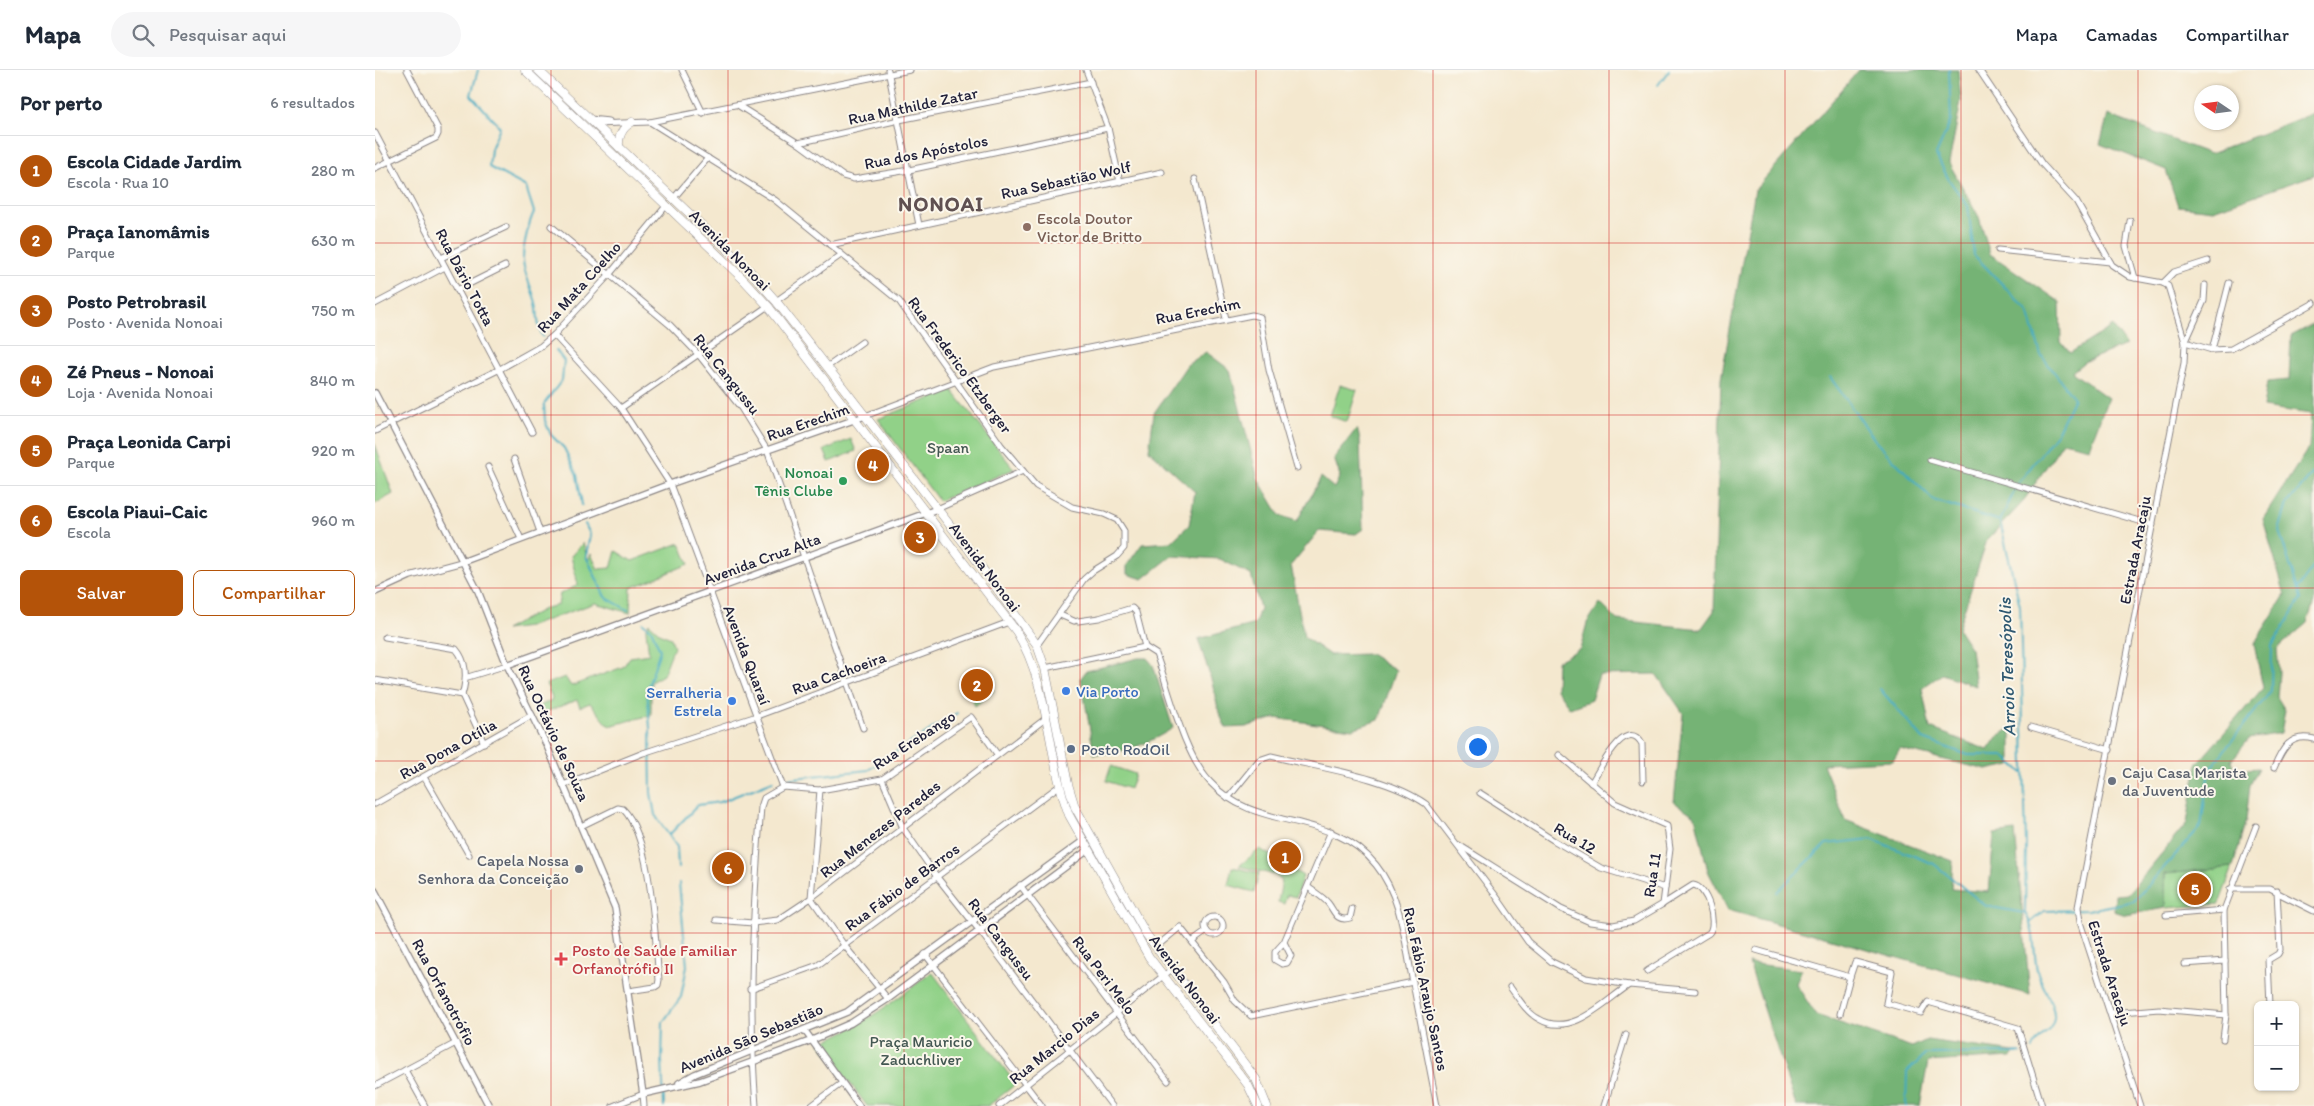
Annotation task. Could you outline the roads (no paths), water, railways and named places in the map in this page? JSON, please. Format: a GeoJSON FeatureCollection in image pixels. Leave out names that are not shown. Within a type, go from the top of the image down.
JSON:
{"type":"FeatureCollection","features":[{"type":"Feature","properties":{"kind":"main road","name":"Avenida Nonoai"},"geometry":{"type":"LineString","coordinates":[[525,70],[742,278],[768,306],[1009,622],[1032,660],[1059,786],[1069,815],[1149,956],[1248,1085],[1258,1106]]}},
{"type":"Feature","properties":{"kind":"main road","name":"Avenida Nonoai"},"geometry":{"type":"LineString","coordinates":[[538,70],[749,270],[776,301],[937,509],[1037,645],[1045,668],[1068,784],[1075,806],[1146,934],[1256,1079],[1267,1106]]}},
{"type":"Feature","properties":{"kind":"main road"},"geometry":{"type":"LineString","coordinates":[[573,116],[588,124],[592,121]]}},
{"type":"Feature","properties":{"kind":"main road"},"geometry":{"type":"LineString","coordinates":[[619,147],[619,138],[622,130],[632,122]]}},
{"type":"Feature","properties":{"kind":"main road"},"geometry":{"type":"LineString","coordinates":[[1083,841],[1087,841],[1101,863],[1106,864]]}},
{"type":"Feature","properties":{"kind":"street"},"geometry":{"type":"LineString","coordinates":[[375,168],[435,138],[438,134],[438,129],[407,70]]}},
{"type":"Feature","properties":{"kind":"street"},"geometry":{"type":"LineString","coordinates":[[682,70],[703,113]]}},
{"type":"Feature","properties":{"kind":"street"},"geometry":{"type":"LineString","coordinates":[[592,121],[650,122],[739,106],[889,72],[911,70]]}},
{"type":"Feature","properties":{"kind":"street"},"geometry":{"type":"LineString","coordinates":[[1087,70],[1108,128],[1120,182]]}},
{"type":"Feature","properties":{"kind":"street"},"geometry":{"type":"LineString","coordinates":[[1979,70],[2042,164],[2076,200],[2110,262],[2124,273],[2135,278],[2163,283],[2174,272],[2208,261]]}},
{"type":"Feature","properties":{"kind":"street"},"geometry":{"type":"LineString","coordinates":[[889,72],[919,225]]}},
{"type":"Feature","properties":{"kind":"street","name":"Rua Mathilde Zatar"},"geometry":{"type":"LineString","coordinates":[[798,143],[899,120],[1091,82]]}},
{"type":"Feature","properties":{"kind":"street","name":"Rua dos Apóstolos"},"geometry":{"type":"LineString","coordinates":[[739,106],[798,143],[843,176],[854,179],[909,170],[1108,128]]}},
{"type":"Feature","properties":{"kind":"street"},"geometry":{"type":"LineString","coordinates":[[592,121],[622,122]]}},
{"type":"Feature","properties":{"kind":"street","name":"Rua Frederico Etzberger"},"geometry":{"type":"LineString","coordinates":[[650,122],[775,200],[899,301],[955,381],[1036,486],[1050,496],[1072,507],[1117,520],[1124,531],[1126,542],[1121,552],[1088,575],[1037,645]]}},
{"type":"Feature","properties":{"kind":"street","name":"Rua Dário Totta"},"geometry":{"type":"LineString","coordinates":[[375,133],[532,432]]}},
{"type":"Feature","properties":{"kind":"street"},"geometry":{"type":"LineString","coordinates":[[673,199],[708,158]]}},
{"type":"Feature","properties":{"kind":"street","name":"Rua Sebastião Wolf"},"geometry":{"type":"LineString","coordinates":[[830,245],[1162,172]]}},
{"type":"Feature","properties":{"kind":"street"},"geometry":{"type":"LineString","coordinates":[[1195,179],[1226,319]]}},
{"type":"Feature","properties":{"kind":"street","name":"Rua Mata Coelho"},"geometry":{"type":"LineString","coordinates":[[375,432],[500,369],[541,346],[554,335],[609,275],[666,206]]}},
{"type":"Feature","properties":{"kind":"street"},"geometry":{"type":"LineString","coordinates":[[2130,221],[2126,246],[2135,278]]}},
{"type":"Feature","properties":{"kind":"street","name":"Rua Cangussu"},"geometry":{"type":"LineString","coordinates":[[551,226],[670,325],[698,354],[741,408],[767,450],[803,559],[849,683],[863,728]]}},
{"type":"Feature","properties":{"kind":"street"},"geometry":{"type":"LineString","coordinates":[[441,258],[506,227]]}},
{"type":"Feature","properties":{"kind":"street"},"geometry":{"type":"LineString","coordinates":[[1998,250],[2110,262]]}},
{"type":"Feature","properties":{"kind":"street"},"geometry":{"type":"LineString","coordinates":[[776,301],[841,255]]}},
{"type":"Feature","properties":{"kind":"street"},"geometry":{"type":"LineString","coordinates":[[457,290],[505,266]]}},
{"type":"Feature","properties":{"kind":"street"},"geometry":{"type":"LineString","coordinates":[[375,304],[445,267]]}},
{"type":"Feature","properties":{"kind":"street","name":"Estrada Aracaju"},"geometry":{"type":"LineString","coordinates":[[2140,1106],[2080,922],[2078,907],[2184,363],[2185,342],[2168,286],[2163,283]]}},
{"type":"Feature","properties":{"kind":"street"},"geometry":{"type":"LineString","coordinates":[[2212,350],[2229,283]]}},
{"type":"Feature","properties":{"kind":"street"},"geometry":{"type":"LineString","coordinates":[[2205,285],[2204,301],[2185,342],[2212,350],[2219,351],[2237,346],[2314,303]]}},
{"type":"Feature","properties":{"kind":"street"},"geometry":{"type":"LineString","coordinates":[[621,408],[768,306]]}},
{"type":"Feature","properties":{"kind":"street","name":"Rua Erechim"},"geometry":{"type":"LineString","coordinates":[[375,592],[411,576],[462,562],[671,484],[855,420],[994,367],[1252,315],[1260,317],[1269,370],[1297,468]]}},
{"type":"Feature","properties":{"kind":"street","name":"Avenida Quaraí"},"geometry":{"type":"LineString","coordinates":[[554,335],[621,408],[671,484],[709,592],[783,787]]}},
{"type":"Feature","properties":{"kind":"street"},"geometry":{"type":"LineString","coordinates":[[827,367],[862,342]]}},
{"type":"Feature","properties":{"kind":"street","name":"Rua Octávio de Souza"},"geometry":{"type":"LineString","coordinates":[[375,393],[377,403],[390,424],[478,591],[507,665],[532,715],[615,908],[629,991],[644,1106]]}},
{"type":"Feature","properties":{"kind":"street"},"geometry":{"type":"LineString","coordinates":[[515,459],[540,532]]}},
{"type":"Feature","properties":{"kind":"street"},"geometry":{"type":"LineString","coordinates":[[1930,460],[2153,525]]}},
{"type":"Feature","properties":{"kind":"street"},"geometry":{"type":"LineString","coordinates":[[488,467],[521,539]]}},
{"type":"Feature","properties":{"kind":"street","name":"Avenida Cruz Alta"},"geometry":{"type":"LineString","coordinates":[[507,665],[937,509],[1023,471]]}},
{"type":"Feature","properties":{"kind":"street"},"geometry":{"type":"LineString","coordinates":[[1045,668],[1145,647],[1136,612],[1132,608],[1099,618],[1076,621],[1060,615]]}},
{"type":"Feature","properties":{"kind":"street","name":"Rua Cachoeira"},"geometry":{"type":"LineString","coordinates":[[563,785],[643,753],[757,716],[1009,622]]}},
{"type":"Feature","properties":{"kind":"street"},"geometry":{"type":"LineString","coordinates":[[385,637],[456,649],[468,678],[463,695],[484,743]]}},
{"type":"Feature","properties":{"kind":"street","name":"Rua Fábio Araujo Santos"},"geometry":{"type":"LineString","coordinates":[[1145,647],[1150,648],[1156,654],[1191,755],[1210,782],[1228,798],[1265,816],[1331,831],[1356,845],[1376,864],[1388,884],[1401,919],[1437,1106]]}},
{"type":"Feature","properties":{"kind":"street"},"geometry":{"type":"LineString","coordinates":[[468,678],[507,665]]}},
{"type":"Feature","properties":{"kind":"street"},"geometry":{"type":"LineString","coordinates":[[375,680],[463,695]]}},
{"type":"Feature","properties":{"kind":"street","name":"Rua Dona Otília"},"geometry":{"type":"LineString","coordinates":[[375,804],[532,715]]}},
{"type":"Feature","properties":{"kind":"street","name":"Rua Erebango"},"geometry":{"type":"LineString","coordinates":[[783,787],[820,790],[882,779],[971,718],[997,754]]}},
{"type":"Feature","properties":{"kind":"street","name":"Rua Menezes Paredes"},"geometry":{"type":"LineString","coordinates":[[716,920],[753,924],[778,920],[811,898],[1045,719]]}},
{"type":"Feature","properties":{"kind":"street"},"geometry":{"type":"LineString","coordinates":[[2031,727],[2110,750]]}},
{"type":"Feature","properties":{"kind":"street"},"geometry":{"type":"LineString","coordinates":[[1591,783],[1618,741],[1626,735],[1633,735],[1642,744],[1643,781]]}},
{"type":"Feature","properties":{"kind":"street"},"geometry":{"type":"LineString","coordinates":[[2274,768],[2279,755],[2289,742],[2299,737],[2314,739]]}},
{"type":"Feature","properties":{"kind":"street","name":"Rua 11"},"geometry":{"type":"LineString","coordinates":[[1457,844],[1561,910],[1590,922],[1613,924],[1634,921],[1663,904],[1670,849],[1667,826],[1615,804],[1559,755]]}},
{"type":"Feature","properties":{"kind":"street"},"geometry":{"type":"LineString","coordinates":[[1228,798],[1259,760],[1271,756],[1386,784],[1412,794],[1426,804],[1528,942],[1551,962],[1586,978],[1629,985],[1695,991]]}},
{"type":"Feature","properties":{"kind":"street"},"geometry":{"type":"LineString","coordinates":[[424,777],[469,855]]}},
{"type":"Feature","properties":{"kind":"street","name":"Rua Cangussu"},"geometry":{"type":"LineString","coordinates":[[882,779],[903,828],[937,877],[1112,1106]]}},
{"type":"Feature","properties":{"kind":"street","name":"Rua Fábio de Barros"},"geometry":{"type":"LineString","coordinates":[[750,989],[817,965],[1059,786]]}},
{"type":"Feature","properties":{"kind":"street"},"geometry":{"type":"LineString","coordinates":[[756,1106],[751,1052],[750,989],[761,807],[764,798],[783,787]]}},
{"type":"Feature","properties":{"kind":"street"},"geometry":{"type":"LineString","coordinates":[[820,790],[811,898],[844,945],[888,999]]}},
{"type":"Feature","properties":{"kind":"street","name":"Rua 12"},"geometry":{"type":"LineString","coordinates":[[1480,793],[1601,868],[1665,888]]}},
{"type":"Feature","properties":{"kind":"street"},"geometry":{"type":"LineString","coordinates":[[581,826],[618,808],[623,809],[639,841],[649,876],[659,980],[655,987],[629,991]]}},
{"type":"Feature","properties":{"kind":"street"},"geometry":{"type":"LineString","coordinates":[[2223,1039],[2226,1015],[2224,910],[2230,889],[2256,826]]}},
{"type":"Feature","properties":{"kind":"street"},"geometry":{"type":"LineString","coordinates":[[1284,942],[1331,831]]}},
{"type":"Feature","properties":{"kind":"street","name":"Avenida São Sebastião"},"geometry":{"type":"LineString","coordinates":[[671,1086],[695,1074],[805,1031],[847,1012],[880,990],[971,920],[1083,841]]}},
{"type":"Feature","properties":{"kind":"street","name":"Avenida São Sebastião"},"geometry":{"type":"LineString","coordinates":[[671,1086],[700,1081],[752,1063],[851,1024],[888,999],[1088,850]]}},
{"type":"Feature","properties":{"kind":"street","name":"Rua Peri Melo"},"geometry":{"type":"LineString","coordinates":[[1020,885],[1168,1081]]}},
{"type":"Feature","properties":{"kind":"street"},"geometry":{"type":"LineString","coordinates":[[1647,971],[1709,933],[1713,925],[1707,900],[1701,888],[1697,886],[1693,885],[1663,904]]}},
{"type":"Feature","properties":{"kind":"street"},"geometry":{"type":"LineString","coordinates":[[1308,887],[1327,902],[1336,916],[1341,919],[1350,918],[1352,909]]}},
{"type":"Feature","properties":{"kind":"street"},"geometry":{"type":"LineString","coordinates":[[2230,889],[2258,888],[2277,892],[2314,911]]}},
{"type":"Feature","properties":{"kind":"street"},"geometry":{"type":"LineString","coordinates":[[2270,1001],[2267,961],[2278,954],[2280,934],[2277,892]]}},
{"type":"Feature","properties":{"kind":"street","name":"Rua Orfanotrófio"},"geometry":{"type":"LineString","coordinates":[[375,893],[489,1106]]}},
{"type":"Feature","properties":{"kind":"street"},"geometry":{"type":"LineString","coordinates":[[2166,914],[2224,910]]}},
{"type":"Feature","properties":{"kind":"street"},"geometry":{"type":"LineString","coordinates":[[1156,947],[1181,927],[1235,1001],[1251,1016],[1413,982]]}},
{"type":"Feature","properties":{"kind":"street"},"geometry":{"type":"LineString","coordinates":[[1193,941],[1207,931]]}},
{"type":"Feature","properties":{"kind":"street"},"geometry":{"type":"LineString","coordinates":[[1756,950],[1850,977]]}},
{"type":"Feature","properties":{"kind":"street"},"geometry":{"type":"LineString","coordinates":[[925,954],[1042,1106]]}},
{"type":"Feature","properties":{"kind":"street"},"geometry":{"type":"LineString","coordinates":[[2183,964],[2225,960]]}},
{"type":"Feature","properties":{"kind":"street"},"geometry":{"type":"LineString","coordinates":[[1840,1014],[1855,962],[1892,972],[1886,1003],[1921,1013],[1928,1002],[2018,1028],[2042,1106]]}},
{"type":"Feature","properties":{"kind":"street","name":"Rua Marcio Dias"},"geometry":{"type":"LineString","coordinates":[[999,1106],[1172,969]]}},
{"type":"Feature","properties":{"kind":"street"},"geometry":{"type":"LineString","coordinates":[[1511,987],[1522,1003],[1539,1020],[1567,1024],[1580,1020],[1629,985]]}},
{"type":"Feature","properties":{"kind":"street"},"geometry":{"type":"LineString","coordinates":[[2110,1013],[2159,1009],[2226,1015]]}},
{"type":"Feature","properties":{"kind":"street"},"geometry":{"type":"LineString","coordinates":[[805,1031],[810,1041],[859,1106]]}},
{"type":"Feature","properties":{"kind":"street"},"geometry":{"type":"LineString","coordinates":[[1604,1106],[1626,1035]]}},
{"type":"Feature","properties":{"kind":"street"},"geometry":{"type":"LineString","coordinates":[[375,1086],[456,1042]]}},
{"type":"Feature","properties":{"kind":"street"},"geometry":{"type":"LineString","coordinates":[[405,1070],[425,1106]]}},
{"type":"Feature","properties":{"kind":"street"},"geometry":{"type":"LineString","coordinates":[[811,1106],[842,1083]]}},
{"type":"Feature","properties":{"kind":"street"},"geometry":{"type":"LineString","coordinates":[[613,1106],[643,1094],[671,1086]]}},
{"type":"Feature","properties":{"kind":"waterway"},"geometry":{"type":"LineString","coordinates":[[478,70],[471,95],[500,127],[491,149],[489,167],[526,187],[534,212],[525,241],[523,263],[536,303],[543,337]]}},
{"type":"Feature","properties":{"kind":"waterway"},"geometry":{"type":"LineString","coordinates":[[1658,85],[1669,70]]}},
{"type":"Feature","properties":{"kind":"waterway","name":"Arroio Teresópolis"},"geometry":{"type":"LineString","coordinates":[[1949,70],[1951,120],[1936,155],[1949,180],[1968,206],[1974,255],[2028,311],[2041,355],[2074,398],[2057,433],[2018,484],[2000,521],[2020,606],[2026,844],[2025,913],[2033,933],[2037,970],[2054,1013],[2051,1027],[2038,1040],[2033,1049]]}},
{"type":"Feature","properties":{"kind":"waterway"},"geometry":{"type":"LineString","coordinates":[[556,350],[564,361],[562,380],[544,404],[545,421],[551,435],[564,448],[577,475],[582,505]]}},
{"type":"Feature","properties":{"kind":"waterway"},"geometry":{"type":"LineString","coordinates":[[1830,377],[1877,443],[1933,500],[2000,521]]}},
{"type":"Feature","properties":{"kind":"waterway"},"geometry":{"type":"LineString","coordinates":[[2031,922],[2044,911],[2088,910],[2134,901],[2201,826],[2209,770],[2271,691],[2272,646],[2301,599],[2279,531],[2287,504],[2314,472]]}},
{"type":"Feature","properties":{"kind":"waterway"},"geometry":{"type":"LineString","coordinates":[[585,524],[590,534],[586,556],[605,597],[628,610]]}},
{"type":"Feature","properties":{"kind":"waterway"},"geometry":{"type":"LineString","coordinates":[[2298,588],[2314,566]]}},
{"type":"Feature","properties":{"kind":"waterway"},"geometry":{"type":"LineString","coordinates":[[643,623],[651,629],[660,650],[647,690],[650,728],[651,793],[655,815],[677,847],[678,868]]}},
{"type":"Feature","properties":{"kind":"waterway"},"geometry":{"type":"LineString","coordinates":[[1880,689],[1923,739],[1968,755],[2003,755],[2023,773]]}},
{"type":"Feature","properties":{"kind":"waterway"},"geometry":{"type":"LineString","coordinates":[[785,779],[868,770],[957,713]]}},
{"type":"Feature","properties":{"kind":"waterway"},"geometry":{"type":"LineString","coordinates":[[670,834],[698,805],[720,802],[773,781]]}},
{"type":"Feature","properties":{"kind":"waterway"},"geometry":{"type":"LineString","coordinates":[[1777,892],[1826,844],[1871,839],[1934,864],[1986,906],[2024,913]]}},
{"type":"Feature","properties":{"kind":"waterway"},"geometry":{"type":"LineString","coordinates":[[664,1106],[663,1022],[681,997],[687,966],[679,883]]}},
{"type":"Feature","properties":{"kind":"waterway"},"geometry":{"type":"LineString","coordinates":[[1906,1106],[1907,1072],[1926,1054],[2021,1053]]}},
{"type":"Feature","properties":{"kind":"place","name":"Escola Doutor Victor de Britto"},"geometry":{"type":"Point","coordinates":[1027,227]}},
{"type":"Feature","properties":{"kind":"place","name":"Zé Pneus - Nonoai"},"geometry":{"type":"Point","coordinates":[873,465]}},
{"type":"Feature","properties":{"kind":"place","name":"Nonoai Tênis Clube"},"geometry":{"type":"Point","coordinates":[843,481]}},
{"type":"Feature","properties":{"kind":"place","name":"Posto Petrobrasil"},"geometry":{"type":"Point","coordinates":[920,537]}},
{"type":"Feature","properties":{"kind":"place","name":"Praça Ianomâmis"},"geometry":{"type":"Point","coordinates":[977,685]}},
{"type":"Feature","properties":{"kind":"place","name":"Via Porto"},"geometry":{"type":"Point","coordinates":[1066,691]}},
{"type":"Feature","properties":{"kind":"place","name":"Serralheria Estrela"},"geometry":{"type":"Point","coordinates":[732,701]}},
{"type":"Feature","properties":{"kind":"place","name":"Posto RodOil"},"geometry":{"type":"Point","coordinates":[1071,749]}},
{"type":"Feature","properties":{"kind":"place","name":"Caju Casa Marista da Juventude"},"geometry":{"type":"Point","coordinates":[2112,781]}},
{"type":"Feature","properties":{"kind":"place","name":"Escola Cidade Jardim"},"geometry":{"type":"Point","coordinates":[1285,857]}},
{"type":"Feature","properties":{"kind":"place","name":"Escola Piaui-Caic"},"geometry":{"type":"Point","coordinates":[728,868]}},
{"type":"Feature","properties":{"kind":"place","name":"Capela Nossa Senhora da Conceição"},"geometry":{"type":"Point","coordinates":[579,869]}},
{"type":"Feature","properties":{"kind":"place","name":"Praça Leonida Carpi"},"geometry":{"type":"Point","coordinates":[2195,889]}},
{"type":"Feature","properties":{"kind":"place","name":"Posto de Saúde Familiar Orfanotrófio II"},"geometry":{"type":"Point","coordinates":[561,959]}},
{"type":"Feature","properties":{"kind":"district","name":"NONOAI"},"geometry":{"type":"Point","coordinates":[941,203]}},
{"type":"Feature","properties":{"kind":"park label","name":"Spaan"},"geometry":{"type":"Point","coordinates":[948,447]}},
{"type":"Feature","properties":{"kind":"park label","name":"Praça Mauricio Zaduchliver"},"geometry":{"type":"Point","coordinates":[921,1050]}}]}
